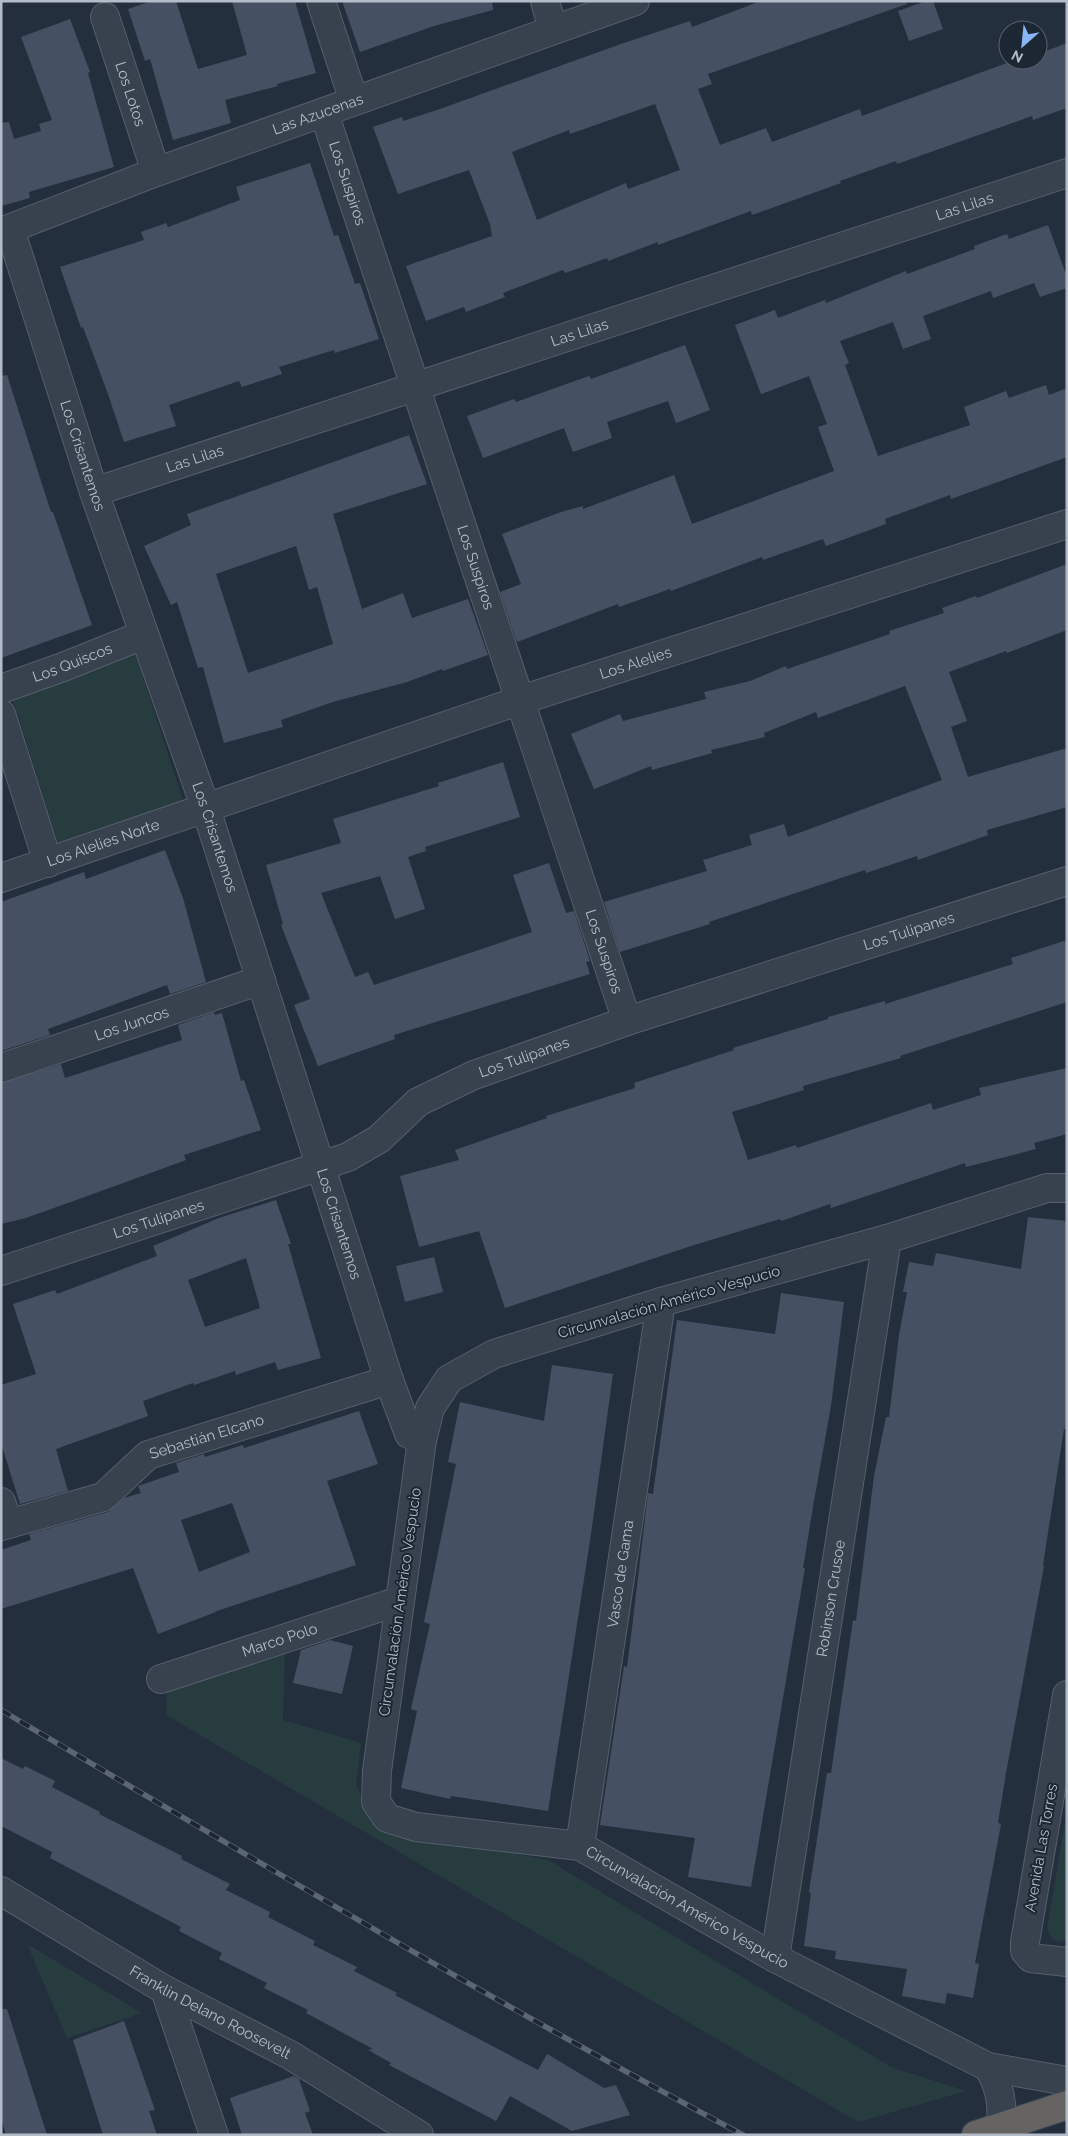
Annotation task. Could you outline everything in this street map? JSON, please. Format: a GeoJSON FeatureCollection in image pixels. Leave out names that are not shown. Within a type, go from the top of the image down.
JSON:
{"type":"FeatureCollection","features":[{"type":"Feature","properties":{"kind":"highway"},"geometry":{"type":"LineString","coordinates":[[989,2131],[1067,2105]]}},
{"type":"Feature","properties":{"kind":"street"},"geometry":{"type":"LineString","coordinates":[[321,1],[354,101]]}},
{"type":"Feature","properties":{"kind":"street"},"geometry":{"type":"LineString","coordinates":[[545,1],[553,30]]}},
{"type":"Feature","properties":{"kind":"street","name":"Las Azucenas"},"geometry":{"type":"LineString","coordinates":[[5,230],[156,172],[635,1]]}},
{"type":"Feature","properties":{"kind":"street","name":"Los Lotos"},"geometry":{"type":"LineString","coordinates":[[105,17],[156,172]]}},
{"type":"Feature","properties":{"kind":"street","name":"Los Suspiros"},"geometry":{"type":"LineString","coordinates":[[324,113],[627,1020]]}},
{"type":"Feature","properties":{"kind":"street","name":"Las Lilas"},"geometry":{"type":"LineString","coordinates":[[94,492],[1067,173]]}},
{"type":"Feature","properties":{"kind":"street","name":"Los Crisantemos"},"geometry":{"type":"LineString","coordinates":[[5,230],[143,635],[206,809],[389,1380],[408,1434],[422,1440]]}},
{"type":"Feature","properties":{"kind":"street","name":"Los Alelies"},"geometry":{"type":"LineString","coordinates":[[206,809],[521,700],[1067,524]]}},
{"type":"Feature","properties":{"kind":"street","name":"Los Quiscos"},"geometry":{"type":"LineString","coordinates":[[1,689],[143,635]]}},
{"type":"Feature","properties":{"kind":"street"},"geometry":{"type":"LineString","coordinates":[[1,714],[48,863]]}},
{"type":"Feature","properties":{"kind":"street","name":"Los Alelies Norte"},"geometry":{"type":"LineString","coordinates":[[1,878],[206,809]]}},
{"type":"Feature","properties":{"kind":"street","name":"Los Tulipanes"},"geometry":{"type":"LineString","coordinates":[[1,1271],[322,1167],[362,1151],[379,1139],[418,1102],[474,1075],[627,1020],[1067,881]]}},
{"type":"Feature","properties":{"kind":"street","name":"Los Juncos"},"geometry":{"type":"LineString","coordinates":[[1,1068],[261,980]]}},
{"type":"Feature","properties":{"kind":"street","name":"Circunvalación Américo Vespucio"},"geometry":{"type":"LineString","coordinates":[[1067,1188],[1047,1188],[887,1239],[661,1302],[494,1354],[449,1379],[430,1408],[422,1440],[377,1770],[376,1802],[387,1818],[416,1827],[580,1846],[776,1958],[988,2067],[1067,2081]]}},
{"type":"Feature","properties":{"kind":"street","name":"Robinson Crusoe"},"geometry":{"type":"LineString","coordinates":[[776,1958],[887,1239]]}},
{"type":"Feature","properties":{"kind":"street","name":"Vasco de Gama"},"geometry":{"type":"LineString","coordinates":[[580,1846],[661,1302]]}},
{"type":"Feature","properties":{"kind":"street","name":"Sebastián Elcano"},"geometry":{"type":"LineString","coordinates":[[4,1517],[103,1497],[148,1455],[389,1380]]}},
{"type":"Feature","properties":{"kind":"street","name":"Marco Polo"},"geometry":{"type":"LineString","coordinates":[[161,1679],[399,1601]]}},
{"type":"Feature","properties":{"kind":"street","name":"Avenida Las Torres"},"geometry":{"type":"LineString","coordinates":[[1067,1695],[1025,1942],[1025,1951],[1031,1958],[1067,1962]]}},
{"type":"Feature","properties":{"kind":"street","name":"Franklin Delano Roosevelt"},"geometry":{"type":"LineString","coordinates":[[1,1890],[165,1990],[290,2055],[419,2135]]}},
{"type":"Feature","properties":{"kind":"street"},"geometry":{"type":"LineString","coordinates":[[165,1990],[214,2135]]}},
{"type":"Feature","properties":{"kind":"street"},"geometry":{"type":"LineString","coordinates":[[988,2067],[996,2080],[1002,2110],[989,2131]]}},
{"type":"Feature","properties":{"kind":"green space"},"geometry":{"type":"Polygon","coordinates":[[[135,653],[186,809],[60,850],[11,693],[135,653]]]}},
{"type":"Feature","properties":{"kind":"green space"},"geometry":{"type":"Polygon","coordinates":[[[285,1654],[283,1720],[361,1743],[356,1785],[371,1815],[383,1828],[548,1860],[891,2067],[966,2091],[858,2122],[166,1715],[167,1687],[285,1654]]]}},
{"type":"Feature","properties":{"kind":"green space"},"geometry":{"type":"Polygon","coordinates":[[[1067,1810],[1067,1939],[1064,1942],[1053,1939],[1047,1929],[1067,1810]]]}},
{"type":"Feature","properties":{"kind":"green space"},"geometry":{"type":"Polygon","coordinates":[[[27,1944],[142,2013],[67,2038],[27,1944]]]}},
{"type":"Feature","properties":{"kind":"building"},"geometry":{"type":"Polygon","coordinates":[[[152,1],[176,1],[198,69],[247,55],[232,1],[295,1],[316,73],[277,84],[278,86],[225,100],[231,123],[173,140],[150,59],[145,61],[128,9],[152,1]]]}},
{"type":"Feature","properties":{"kind":"building"},"geometry":{"type":"Polygon","coordinates":[[[342,1],[492,1],[493,10],[434,26],[360,52],[342,1]]]}},
{"type":"Feature","properties":{"kind":"building"},"geometry":{"type":"Polygon","coordinates":[[[761,1],[906,1],[907,4],[708,74],[712,84],[698,89],[720,145],[766,128],[772,142],[860,109],[862,116],[998,66],[998,70],[1048,70],[1048,50],[1067,43],[1067,108],[1033,120],[1032,116],[897,164],[896,161],[752,215],[751,211],[608,261],[607,258],[565,273],[563,270],[503,293],[505,297],[466,312],[464,307],[426,321],[406,266],[492,236],[490,224],[469,170],[398,194],[373,127],[402,117],[403,121],[440,109],[690,21],[692,27],[761,1]],[[655,104],[570,134],[569,130],[512,152],[537,220],[626,183],[628,189],[680,170],[655,104]]]}},
{"type":"Feature","properties":{"kind":"building"},"geometry":{"type":"Polygon","coordinates":[[[926,1],[933,1],[943,29],[909,41],[898,11],[926,1]]]}},
{"type":"Feature","properties":{"kind":"building"},"geometry":{"type":"Polygon","coordinates":[[[70,19],[90,72],[88,73],[114,167],[29,192],[30,198],[1,206],[1,123],[9,122],[14,139],[41,131],[39,124],[52,120],[21,37],[70,19]]]}},
{"type":"Feature","properties":{"kind":"building"},"geometry":{"type":"Polygon","coordinates":[[[310,163],[334,236],[338,235],[355,284],[360,283],[379,339],[335,353],[334,350],[279,367],[282,374],[242,387],[239,381],[169,405],[176,426],[124,442],[60,267],[144,240],[141,232],[166,223],[168,227],[240,200],[236,187],[310,163]]]}},
{"type":"Feature","properties":{"kind":"building"},"geometry":{"type":"Polygon","coordinates":[[[1048,225],[1067,277],[1067,288],[1040,297],[1034,283],[993,298],[991,291],[923,316],[931,339],[903,349],[893,322],[840,341],[849,363],[845,365],[878,456],[970,425],[964,407],[1006,391],[1009,398],[1046,385],[1049,395],[1067,388],[1067,457],[951,499],[950,495],[885,519],[886,524],[826,546],[823,539],[763,560],[762,557],[671,591],[670,589],[619,607],[618,604],[517,642],[500,592],[521,584],[502,534],[561,512],[583,506],[583,509],[674,475],[692,524],[834,471],[818,427],[827,424],[809,376],[761,394],[735,325],[775,310],[778,318],[825,300],[826,303],[906,271],[907,274],[975,249],[974,246],[1007,234],[1009,239],[1048,225]]]}},
{"type":"Feature","properties":{"kind":"building"},"geometry":{"type":"Polygon","coordinates":[[[685,345],[710,410],[676,423],[668,401],[607,422],[612,438],[573,452],[564,428],[483,458],[467,416],[514,399],[516,402],[589,376],[591,379],[685,345]]]}},
{"type":"Feature","properties":{"kind":"building"},"geometry":{"type":"Polygon","coordinates":[[[7,375],[51,512],[53,512],[92,625],[1,658],[1,376],[7,375]]]}},
{"type":"Feature","properties":{"kind":"building"},"geometry":{"type":"Polygon","coordinates":[[[409,435],[427,484],[333,514],[362,609],[403,593],[412,618],[468,599],[488,655],[407,682],[333,702],[281,720],[283,727],[224,743],[203,667],[198,668],[177,602],[171,605],[144,546],[191,525],[187,514],[409,435]],[[296,546],[216,574],[248,673],[333,644],[317,587],[309,590],[296,546]]]}},
{"type":"Feature","properties":{"kind":"building"},"geometry":{"type":"Polygon","coordinates":[[[1067,564],[1067,630],[1007,653],[1006,651],[949,672],[967,721],[951,727],[968,777],[1067,748],[1067,807],[987,830],[988,835],[918,860],[917,856],[866,873],[865,870],[709,922],[710,924],[620,952],[604,902],[707,871],[703,860],[752,845],[749,835],[784,824],[788,837],[942,780],[905,686],[818,718],[816,712],[764,733],[765,737],[711,750],[712,753],[652,770],[651,766],[594,789],[571,734],[620,714],[623,721],[706,699],[704,692],[750,681],[786,666],[787,669],[890,634],[889,631],[944,613],[942,608],[976,596],[977,598],[1067,564]]]}},
{"type":"Feature","properties":{"kind":"building"},"geometry":{"type":"Polygon","coordinates":[[[503,762],[520,817],[425,847],[426,851],[408,857],[425,909],[395,919],[380,876],[321,893],[355,977],[368,972],[374,985],[532,932],[513,875],[549,863],[566,913],[574,911],[590,961],[586,962],[590,974],[394,1035],[395,1039],[318,1066],[294,1005],[310,999],[281,925],[283,924],[266,865],[341,843],[333,819],[439,786],[438,783],[503,762]]]}},
{"type":"Feature","properties":{"kind":"building"},"geometry":{"type":"Polygon","coordinates":[[[165,850],[183,898],[206,982],[170,994],[167,985],[48,1029],[50,1035],[1,1051],[1,902],[84,872],[86,879],[165,850]]]}},
{"type":"Feature","properties":{"kind":"building"},"geometry":{"type":"Polygon","coordinates":[[[1067,940],[1067,1002],[900,1056],[901,1058],[803,1086],[804,1090],[732,1112],[748,1160],[796,1145],[797,1148],[931,1103],[933,1110],[981,1095],[979,1088],[1067,1068],[1067,1134],[1034,1143],[1036,1149],[966,1167],[965,1163],[831,1208],[830,1204],[781,1221],[780,1219],[688,1247],[505,1308],[479,1231],[419,1247],[400,1176],[459,1160],[455,1150],[547,1118],[546,1116],[635,1088],[634,1083],[734,1050],[733,1048],[828,1019],[828,1017],[885,1001],[885,1004],[1013,964],[1011,958],[1067,940]]]}},
{"type":"Feature","properties":{"kind":"building"},"geometry":{"type":"Polygon","coordinates":[[[214,1012],[215,1015],[222,1013],[241,1081],[244,1080],[261,1130],[184,1155],[186,1160],[104,1190],[26,1218],[1,1224],[1,1083],[61,1064],[65,1078],[182,1040],[178,1025],[214,1012]]]}},
{"type":"Feature","properties":{"kind":"building"},"geometry":{"type":"Polygon","coordinates":[[[276,1200],[291,1244],[288,1244],[321,1358],[278,1370],[275,1362],[236,1375],[235,1371],[194,1385],[193,1383],[143,1401],[148,1416],[56,1449],[68,1491],[20,1504],[1,1443],[1,1385],[36,1374],[13,1304],[55,1290],[57,1294],[157,1256],[153,1246],[219,1218],[276,1200]],[[246,1258],[188,1280],[205,1327],[260,1308],[246,1258]]]}},
{"type":"Feature","properties":{"kind":"building"},"geometry":{"type":"Polygon","coordinates":[[[1028,1217],[1067,1221],[1067,1429],[1064,1429],[1044,1566],[1006,1773],[998,1823],[1001,1824],[975,1963],[979,1964],[973,1998],[947,1993],[945,2004],[902,1996],[907,1969],[835,1959],[836,1951],[804,1946],[811,1893],[809,1892],[827,1773],[831,1773],[853,1620],[856,1621],[874,1476],[886,1417],[889,1417],[899,1335],[907,1292],[903,1292],[909,1262],[933,1266],[936,1253],[1021,1269],[1028,1217]]]}},
{"type":"Feature","properties":{"kind":"building"},"geometry":{"type":"Polygon","coordinates":[[[434,1257],[443,1292],[405,1302],[396,1266],[434,1257]]]}},
{"type":"Feature","properties":{"kind":"building"},"geometry":{"type":"Polygon","coordinates":[[[781,1293],[844,1302],[831,1406],[751,1887],[688,1877],[695,1838],[600,1825],[624,1666],[627,1667],[648,1493],[653,1494],[677,1320],[775,1334],[781,1293]]]}},
{"type":"Feature","properties":{"kind":"building"},"geometry":{"type":"Polygon","coordinates":[[[552,1365],[613,1374],[591,1534],[548,1811],[451,1796],[450,1799],[401,1788],[417,1711],[411,1709],[430,1624],[424,1622],[456,1464],[448,1462],[460,1402],[544,1421],[552,1365]]]}},
{"type":"Feature","properties":{"kind":"building"},"geometry":{"type":"Polygon","coordinates":[[[359,1411],[378,1464],[327,1481],[356,1565],[214,1612],[216,1612],[158,1634],[133,1568],[1,1609],[1,1550],[31,1540],[29,1534],[108,1512],[124,1498],[141,1493],[138,1486],[179,1472],[176,1463],[204,1454],[205,1457],[243,1445],[244,1448],[359,1411]],[[232,1503],[181,1520],[199,1572],[250,1552],[232,1503]]]}},
{"type":"Feature","properties":{"kind":"building"},"geometry":{"type":"Polygon","coordinates":[[[330,1640],[353,1646],[342,1694],[293,1683],[301,1650],[330,1640]]]}},
{"type":"Feature","properties":{"kind":"building"},"geometry":{"type":"Polygon","coordinates":[[[1,1758],[23,1769],[25,1766],[55,1781],[52,1787],[100,1812],[99,1814],[182,1856],[181,1859],[230,1884],[226,1890],[270,1912],[268,1917],[315,1941],[313,1945],[357,1967],[354,1971],[397,1993],[395,1995],[538,2070],[547,2054],[604,2088],[616,2085],[630,2115],[572,2131],[510,2096],[496,2121],[389,2065],[391,2063],[368,2050],[373,2049],[306,2013],[308,2010],[264,1988],[267,1983],[219,1959],[222,1953],[179,1931],[181,1927],[50,1858],[52,1852],[1,1826],[1,1758]]]}},
{"type":"Feature","properties":{"kind":"building"},"geometry":{"type":"Polygon","coordinates":[[[1,2009],[7,2009],[47,2135],[6,2135],[1,2118],[1,2009]]]}},
{"type":"Feature","properties":{"kind":"building"},"geometry":{"type":"Polygon","coordinates":[[[124,2021],[155,2110],[149,2111],[157,2135],[103,2135],[73,2040],[124,2021]]]}},
{"type":"Feature","properties":{"kind":"building"},"geometry":{"type":"Polygon","coordinates":[[[294,2076],[299,2079],[310,2111],[305,2113],[313,2135],[242,2135],[230,2098],[294,2076]]]}},
{"type":"Feature","properties":{"kind":"railway"},"geometry":{"type":"LineString","coordinates":[[1,1710],[463,1980],[743,2135]]}}]}
